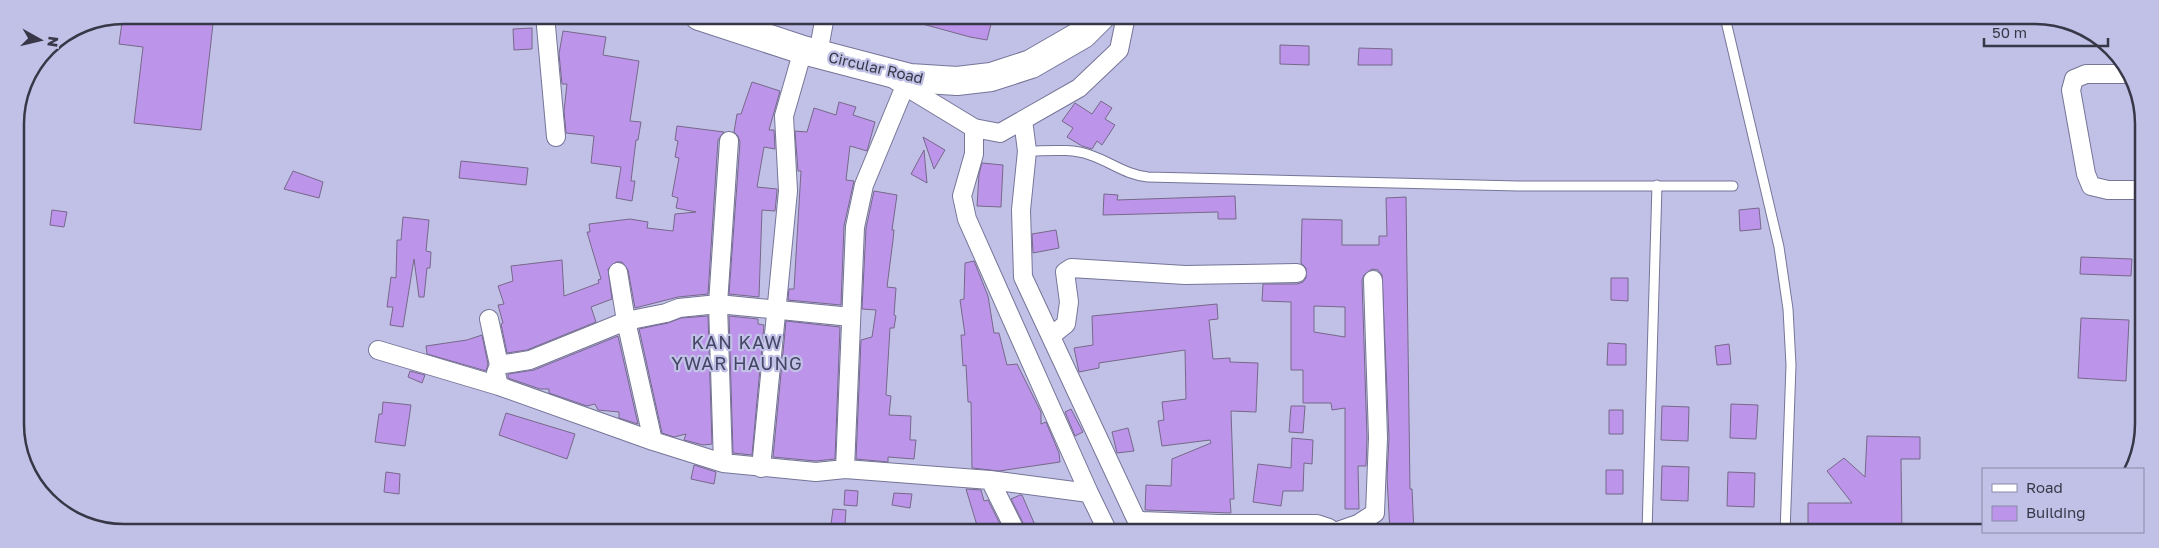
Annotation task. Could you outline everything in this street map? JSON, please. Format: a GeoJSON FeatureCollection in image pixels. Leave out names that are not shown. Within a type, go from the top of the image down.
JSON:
{"type":"FeatureCollection","features":[{"type":"Feature","properties":{"kind":"main road","name":"Circular Road"},"geometry":{"type":"LineString","coordinates":[[724,24],[810,52],[910,78],[957,81],[998,76],[1030,64],[1082,34],[1093,24]]}},
{"type":"Feature","properties":{"kind":"street"},"geometry":{"type":"LineString","coordinates":[[546,24],[556,137]]}},
{"type":"Feature","properties":{"kind":"street"},"geometry":{"type":"LineString","coordinates":[[760,468],[788,191],[784,116],[822,24]]}},
{"type":"Feature","properties":{"kind":"street"},"geometry":{"type":"LineString","coordinates":[[878,70],[974,128],[1000,133],[1079,88],[1119,50],[1124,24]]}},
{"type":"Feature","properties":{"kind":"street"},"geometry":{"type":"LineString","coordinates":[[2122,74],[2086,74],[2074,79],[2071,90],[2086,174],[2091,186],[2108,190],[2135,190]]}},
{"type":"Feature","properties":{"kind":"street"},"geometry":{"type":"LineString","coordinates":[[845,469],[855,227],[864,185],[905,86]]}},
{"type":"Feature","properties":{"kind":"street"},"geometry":{"type":"LineString","coordinates":[[1023,120],[1027,151],[1021,210],[1023,276],[1136,519],[1142,521],[1219,524],[1317,524]]}},
{"type":"Feature","properties":{"kind":"street"},"geometry":{"type":"LineString","coordinates":[[974,128],[974,154],[962,196],[967,220],[1104,524]]}},
{"type":"Feature","properties":{"kind":"street"},"geometry":{"type":"LineString","coordinates":[[723,463],[718,304],[729,141]]}},
{"type":"Feature","properties":{"kind":"street"},"geometry":{"type":"LineString","coordinates":[[1051,336],[1066,324],[1069,302],[1066,272],[1071,268],[1185,275],[1297,273]]}},
{"type":"Feature","properties":{"kind":"street"},"geometry":{"type":"LineString","coordinates":[[618,272],[626,320],[653,441]]}},
{"type":"Feature","properties":{"kind":"street"},"geometry":{"type":"LineString","coordinates":[[1358,524],[1375,512],[1378,438],[1373,280]]}},
{"type":"Feature","properties":{"kind":"street"},"geometry":{"type":"LineString","coordinates":[[499,365],[530,360],[626,320],[666,313],[680,308],[718,304],[851,317]]}},
{"type":"Feature","properties":{"kind":"street"},"geometry":{"type":"LineString","coordinates":[[489,319],[499,365],[496,373],[499,386]]}},
{"type":"Feature","properties":{"kind":"street"},"geometry":{"type":"LineString","coordinates":[[378,350],[499,386],[653,441],[723,463],[816,472],[845,469],[990,480],[1089,493]]}},
{"type":"Feature","properties":{"kind":"street"},"geometry":{"type":"LineString","coordinates":[[990,480],[1012,524]]}},
{"type":"Feature","properties":{"kind":"lane"},"geometry":{"type":"LineString","coordinates":[[1727,24],[1779,247],[1788,309],[1791,365],[1785,524]]}},
{"type":"Feature","properties":{"kind":"lane"},"geometry":{"type":"LineString","coordinates":[[1027,151],[1078,152],[1090,155],[1135,176],[1148,177],[1508,186],[1733,186]]}},
{"type":"Feature","properties":{"kind":"lane"},"geometry":{"type":"LineString","coordinates":[[1647,524],[1657,185]]}},
{"type":"Feature","properties":{"kind":"building"},"geometry":{"type":"Polygon","coordinates":[[[122,24],[213,24],[201,130],[134,123],[143,47],[119,44],[122,24]]]}},
{"type":"Feature","properties":{"kind":"building"},"geometry":{"type":"Polygon","coordinates":[[[923,24],[991,24],[987,40],[923,24]]]}},
{"type":"Feature","properties":{"kind":"building"},"geometry":{"type":"Polygon","coordinates":[[[532,28],[532,49],[514,50],[513,29],[532,28]]]}},
{"type":"Feature","properties":{"kind":"building"},"geometry":{"type":"Polygon","coordinates":[[[563,31],[606,37],[603,55],[639,61],[630,121],[641,122],[638,140],[636,140],[631,181],[635,181],[632,201],[616,198],[621,167],[591,163],[594,136],[566,133],[564,111],[567,84],[562,84],[559,54],[563,31]]]}},
{"type":"Feature","properties":{"kind":"building"},"geometry":{"type":"Polygon","coordinates":[[[1280,45],[1309,46],[1309,65],[1280,64],[1280,45]]]}},
{"type":"Feature","properties":{"kind":"building"},"geometry":{"type":"Polygon","coordinates":[[[1359,48],[1392,49],[1392,65],[1358,65],[1359,48]]]}},
{"type":"Feature","properties":{"kind":"building"},"geometry":{"type":"Polygon","coordinates":[[[752,82],[780,91],[769,130],[774,130],[775,149],[764,147],[757,187],[777,189],[775,211],[762,210],[759,297],[729,294],[740,142],[734,132],[737,114],[741,114],[752,82]]]}},
{"type":"Feature","properties":{"kind":"building"},"geometry":{"type":"Polygon","coordinates":[[[1101,101],[1112,108],[1105,119],[1115,125],[1102,145],[1097,141],[1092,149],[1082,146],[1067,137],[1073,128],[1062,121],[1075,103],[1092,114],[1101,101]]]}},
{"type":"Feature","properties":{"kind":"building"},"geometry":{"type":"Polygon","coordinates":[[[839,102],[856,107],[853,115],[875,122],[867,151],[850,146],[846,180],[854,181],[844,226],[841,305],[788,300],[789,289],[794,289],[801,171],[798,171],[795,131],[807,132],[814,108],[836,115],[839,102]]]}},
{"type":"Feature","properties":{"kind":"building"},"geometry":{"type":"Polygon","coordinates":[[[677,126],[724,132],[718,140],[708,294],[678,297],[635,308],[628,270],[622,262],[616,262],[608,269],[612,299],[591,307],[596,322],[527,350],[507,353],[501,324],[503,323],[498,305],[504,304],[498,286],[513,281],[511,266],[562,260],[564,296],[599,283],[598,280],[601,279],[587,232],[590,232],[589,224],[630,219],[648,222],[647,228],[673,231],[675,214],[696,212],[676,208],[678,198],[672,196],[679,158],[675,157],[678,141],[675,140],[677,126]]]}},
{"type":"Feature","properties":{"kind":"building"},"geometry":{"type":"Polygon","coordinates":[[[923,137],[945,150],[934,169],[923,137]]]}},
{"type":"Feature","properties":{"kind":"building"},"geometry":{"type":"Polygon","coordinates":[[[924,150],[927,183],[911,174],[924,150]]]}},
{"type":"Feature","properties":{"kind":"building"},"geometry":{"type":"Polygon","coordinates":[[[461,161],[528,168],[526,185],[459,178],[461,161]]]}},
{"type":"Feature","properties":{"kind":"building"},"geometry":{"type":"Polygon","coordinates":[[[982,163],[1003,165],[1001,207],[977,206],[979,174],[982,163]]]}},
{"type":"Feature","properties":{"kind":"building"},"geometry":{"type":"Polygon","coordinates":[[[293,171],[323,182],[319,198],[284,189],[293,171]]]}},
{"type":"Feature","properties":{"kind":"building"},"geometry":{"type":"Polygon","coordinates":[[[874,191],[897,195],[887,287],[896,288],[894,315],[896,316],[894,328],[890,328],[886,395],[891,396],[889,415],[911,416],[910,440],[916,440],[914,459],[888,457],[888,462],[856,459],[861,340],[872,337],[876,310],[862,309],[866,228],[874,191]]]}},
{"type":"Feature","properties":{"kind":"building"},"geometry":{"type":"Polygon","coordinates":[[[1104,194],[1118,195],[1117,200],[1235,196],[1236,219],[1218,219],[1218,212],[1103,215],[1104,194]]]}},
{"type":"Feature","properties":{"kind":"building"},"geometry":{"type":"Polygon","coordinates":[[[1406,197],[1410,489],[1412,489],[1414,524],[1390,524],[1387,477],[1389,438],[1382,275],[1378,270],[1372,269],[1364,275],[1362,280],[1367,438],[1366,466],[1358,466],[1359,509],[1345,509],[1345,408],[1332,410],[1331,403],[1303,403],[1303,370],[1291,370],[1291,302],[1262,301],[1263,284],[1297,284],[1303,282],[1306,278],[1306,268],[1301,263],[1302,219],[1342,220],[1342,245],[1379,245],[1379,236],[1387,236],[1386,198],[1406,197]],[[1314,306],[1314,332],[1345,337],[1345,307],[1314,306]]]}},
{"type":"Feature","properties":{"kind":"building"},"geometry":{"type":"Polygon","coordinates":[[[1759,208],[1761,229],[1740,231],[1739,210],[1759,208]]]}},
{"type":"Feature","properties":{"kind":"building"},"geometry":{"type":"Polygon","coordinates":[[[52,210],[67,212],[64,227],[50,225],[52,210]]]}},
{"type":"Feature","properties":{"kind":"building"},"geometry":{"type":"Polygon","coordinates":[[[403,217],[429,220],[426,251],[431,252],[424,297],[419,297],[414,259],[403,327],[390,325],[393,307],[387,307],[391,277],[396,278],[397,240],[401,240],[403,217]]]}},
{"type":"Feature","properties":{"kind":"building"},"geometry":{"type":"Polygon","coordinates":[[[1056,230],[1059,248],[1033,253],[1032,234],[1056,230]]]}},
{"type":"Feature","properties":{"kind":"building"},"geometry":{"type":"Polygon","coordinates":[[[2081,257],[2132,259],[2131,276],[2080,274],[2081,257]]]}},
{"type":"Feature","properties":{"kind":"building"},"geometry":{"type":"Polygon","coordinates":[[[974,261],[988,296],[994,333],[999,333],[1007,365],[1017,364],[1041,412],[1041,424],[1046,422],[1059,453],[1060,462],[999,471],[972,468],[971,402],[968,402],[966,365],[963,366],[961,335],[965,335],[960,300],[964,299],[965,263],[974,261]]]}},
{"type":"Feature","properties":{"kind":"building"},"geometry":{"type":"Polygon","coordinates":[[[1611,278],[1628,278],[1628,301],[1611,300],[1611,278]]]}},
{"type":"Feature","properties":{"kind":"building"},"geometry":{"type":"Polygon","coordinates":[[[1217,304],[1218,319],[1209,320],[1213,359],[1230,358],[1230,362],[1258,363],[1256,412],[1231,411],[1234,499],[1230,499],[1231,513],[1145,510],[1146,485],[1171,486],[1172,459],[1211,443],[1210,440],[1162,446],[1158,421],[1164,420],[1162,402],[1186,399],[1185,350],[1099,363],[1099,368],[1079,372],[1074,348],[1093,345],[1092,316],[1217,304]]]}},
{"type":"Feature","properties":{"kind":"building"},"geometry":{"type":"Polygon","coordinates":[[[708,316],[712,444],[703,445],[684,440],[686,434],[674,437],[662,433],[639,329],[668,323],[681,318],[708,316]]]}},
{"type":"Feature","properties":{"kind":"building"},"geometry":{"type":"Polygon","coordinates":[[[729,316],[758,319],[758,324],[764,325],[752,455],[733,453],[729,316]]]}},
{"type":"Feature","properties":{"kind":"building"},"geometry":{"type":"Polygon","coordinates":[[[2081,318],[2129,320],[2126,381],[2078,378],[2081,318]]]}},
{"type":"Feature","properties":{"kind":"building"},"geometry":{"type":"Polygon","coordinates":[[[786,321],[840,327],[835,459],[816,461],[773,457],[786,321]]]}},
{"type":"Feature","properties":{"kind":"building"},"geometry":{"type":"Polygon","coordinates":[[[482,335],[488,364],[486,371],[427,354],[426,346],[467,340],[482,335]]]}},
{"type":"Feature","properties":{"kind":"building"},"geometry":{"type":"Polygon","coordinates":[[[618,336],[638,424],[619,418],[619,412],[598,410],[595,404],[587,406],[549,393],[549,389],[540,389],[508,378],[508,374],[534,370],[618,336]]]}},
{"type":"Feature","properties":{"kind":"building"},"geometry":{"type":"Polygon","coordinates":[[[1608,343],[1626,344],[1626,365],[1607,365],[1608,343]]]}},
{"type":"Feature","properties":{"kind":"building"},"geometry":{"type":"Polygon","coordinates":[[[1729,344],[1731,364],[1717,365],[1715,346],[1729,344]]]}},
{"type":"Feature","properties":{"kind":"building"},"geometry":{"type":"Polygon","coordinates":[[[410,371],[425,375],[422,383],[408,377],[410,371]]]}},
{"type":"Feature","properties":{"kind":"building"},"geometry":{"type":"Polygon","coordinates":[[[383,402],[411,405],[405,446],[375,442],[379,414],[382,414],[383,402]]]}},
{"type":"Feature","properties":{"kind":"building"},"geometry":{"type":"Polygon","coordinates":[[[1731,404],[1758,405],[1756,439],[1730,438],[1731,404]]]}},
{"type":"Feature","properties":{"kind":"building"},"geometry":{"type":"Polygon","coordinates":[[[1291,406],[1305,406],[1303,433],[1289,432],[1291,406]]]}},
{"type":"Feature","properties":{"kind":"building"},"geometry":{"type":"Polygon","coordinates":[[[1662,406],[1689,407],[1688,441],[1661,440],[1662,406]]]}},
{"type":"Feature","properties":{"kind":"building"},"geometry":{"type":"Polygon","coordinates":[[[1071,409],[1083,432],[1075,436],[1065,412],[1071,409]]]}},
{"type":"Feature","properties":{"kind":"building"},"geometry":{"type":"Polygon","coordinates":[[[1609,410],[1623,410],[1623,434],[1609,434],[1609,410]]]}},
{"type":"Feature","properties":{"kind":"building"},"geometry":{"type":"Polygon","coordinates":[[[506,413],[575,434],[567,459],[499,435],[506,413]]]}},
{"type":"Feature","properties":{"kind":"building"},"geometry":{"type":"Polygon","coordinates":[[[1128,428],[1134,451],[1117,453],[1112,432],[1128,428]]]}},
{"type":"Feature","properties":{"kind":"building"},"geometry":{"type":"Polygon","coordinates":[[[1867,436],[1920,437],[1920,459],[1901,459],[1902,524],[1808,524],[1808,503],[1852,503],[1827,471],[1844,458],[1865,477],[1867,436]]]}},
{"type":"Feature","properties":{"kind":"building"},"geometry":{"type":"Polygon","coordinates":[[[1292,438],[1313,440],[1312,464],[1304,463],[1303,491],[1283,491],[1281,506],[1253,502],[1258,464],[1291,468],[1292,438]]]}},
{"type":"Feature","properties":{"kind":"building"},"geometry":{"type":"Polygon","coordinates":[[[694,465],[716,472],[714,484],[691,479],[694,465]]]}},
{"type":"Feature","properties":{"kind":"building"},"geometry":{"type":"Polygon","coordinates":[[[1662,466],[1689,467],[1688,501],[1661,500],[1662,466]]]}},
{"type":"Feature","properties":{"kind":"building"},"geometry":{"type":"Polygon","coordinates":[[[1606,470],[1623,470],[1623,494],[1606,494],[1606,470]]]}},
{"type":"Feature","properties":{"kind":"building"},"geometry":{"type":"Polygon","coordinates":[[[386,472],[400,474],[399,494],[384,492],[386,472]]]}},
{"type":"Feature","properties":{"kind":"building"},"geometry":{"type":"Polygon","coordinates":[[[1728,472],[1755,473],[1754,507],[1727,506],[1728,472]]]}},
{"type":"Feature","properties":{"kind":"building"},"geometry":{"type":"Polygon","coordinates":[[[966,489],[981,490],[984,501],[988,500],[1000,524],[977,524],[966,489]]]}},
{"type":"Feature","properties":{"kind":"building"},"geometry":{"type":"Polygon","coordinates":[[[845,490],[858,491],[857,506],[844,505],[845,490]]]}},
{"type":"Feature","properties":{"kind":"building"},"geometry":{"type":"Polygon","coordinates":[[[894,493],[912,494],[910,508],[892,505],[894,493]]]}},
{"type":"Feature","properties":{"kind":"building"},"geometry":{"type":"Polygon","coordinates":[[[1022,495],[1035,524],[1024,524],[1011,499],[1022,495]]]}},
{"type":"Feature","properties":{"kind":"building"},"geometry":{"type":"Polygon","coordinates":[[[833,509],[846,510],[845,524],[831,524],[833,509]]]}},
{"type":"Feature","properties":{"kind":"district","name":"KAN KAW YWAR HAUNG"},"geometry":{"type":"Point","coordinates":[737,352]}}]}
